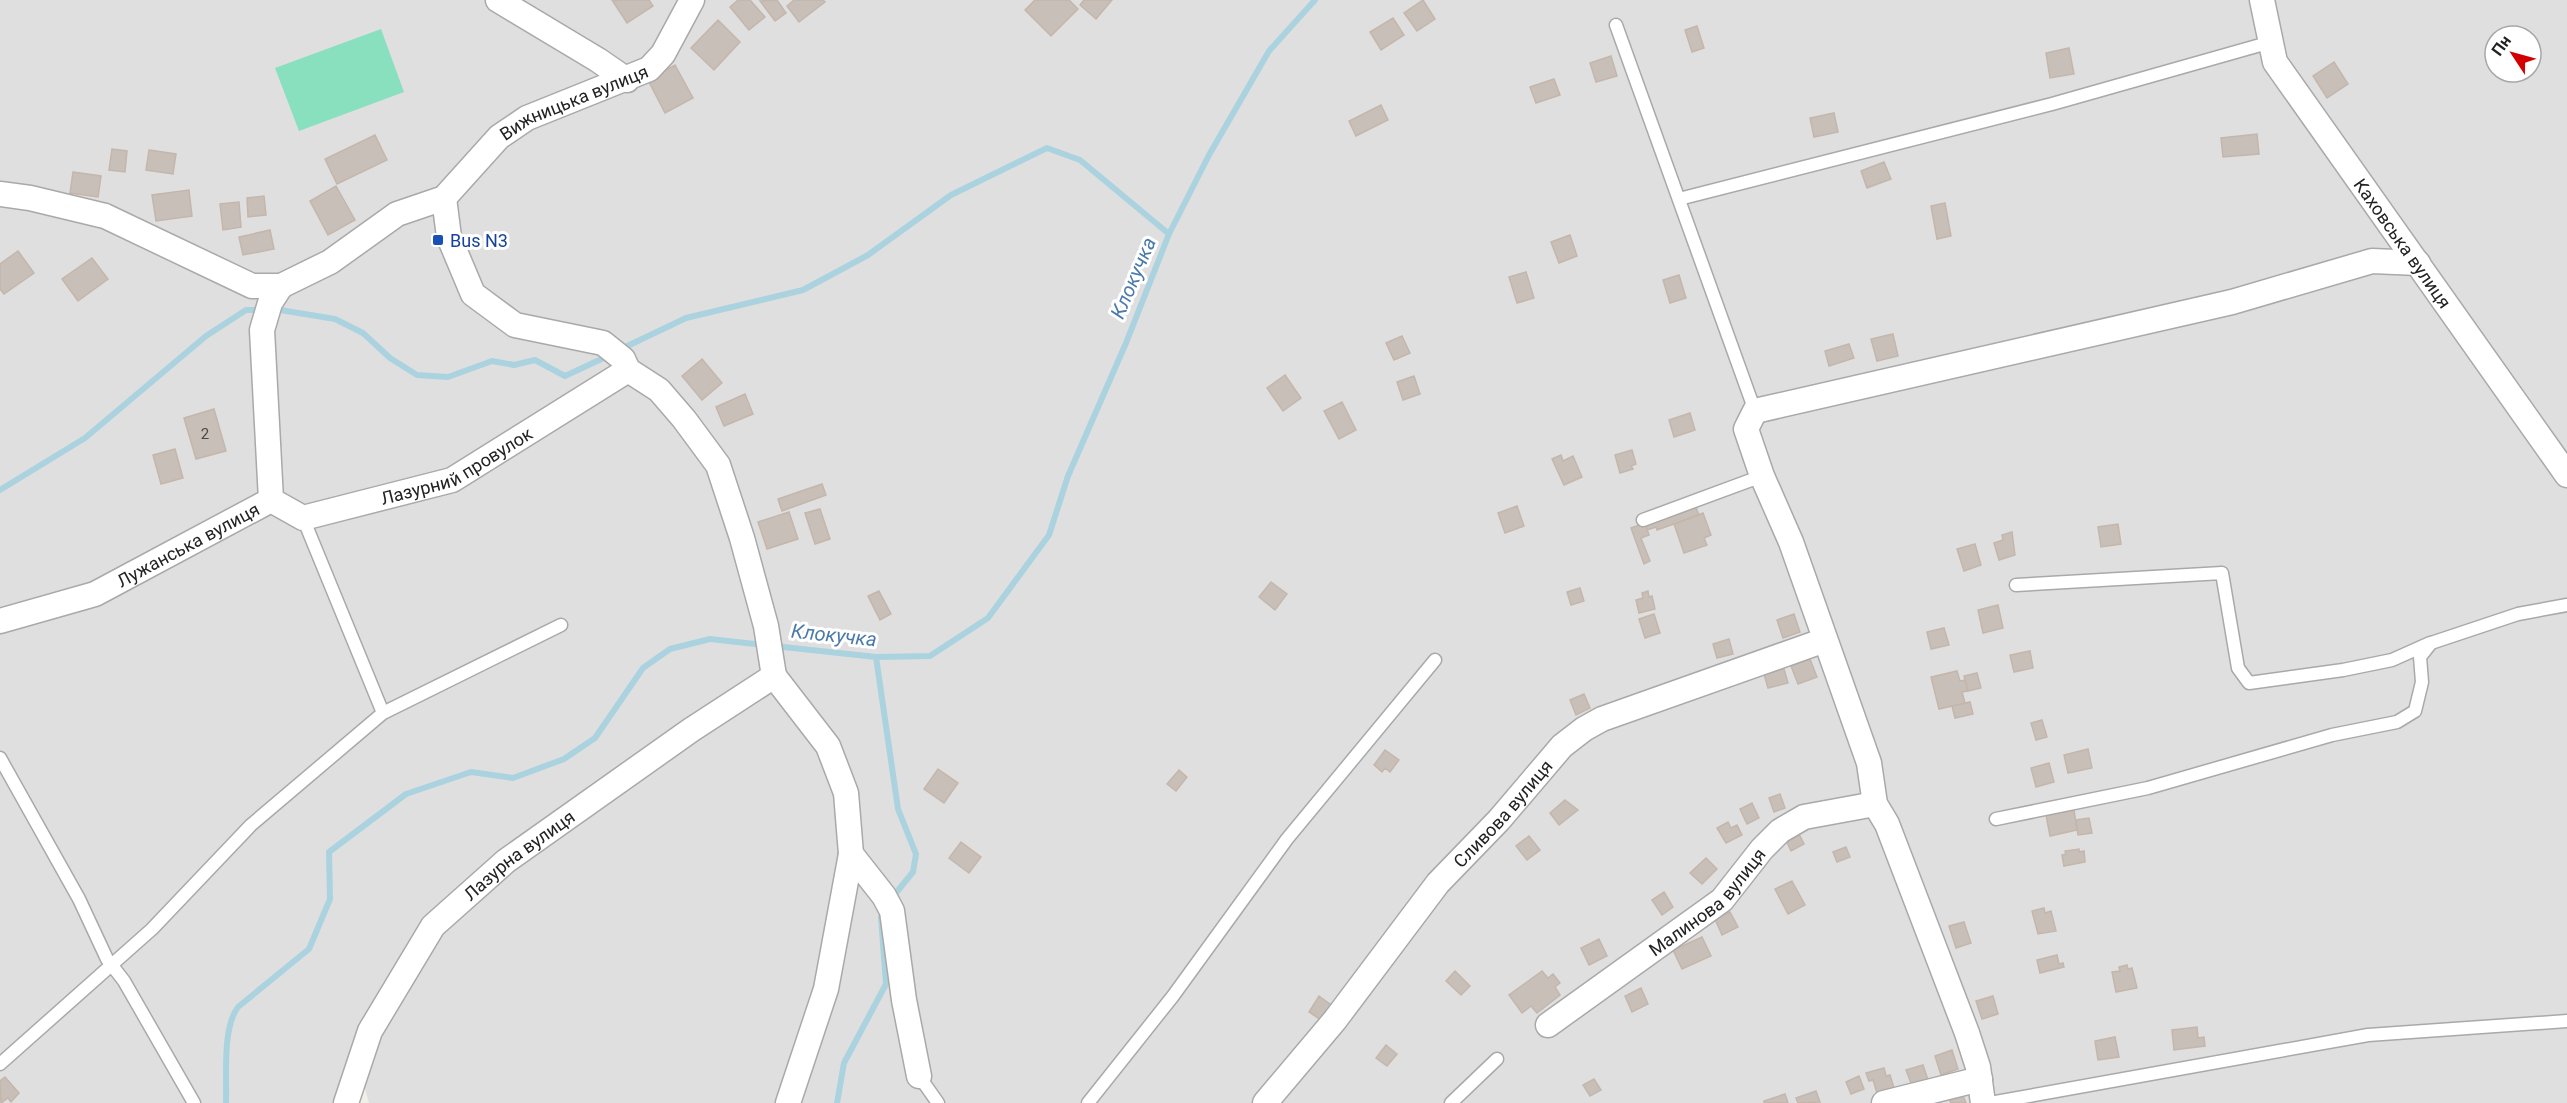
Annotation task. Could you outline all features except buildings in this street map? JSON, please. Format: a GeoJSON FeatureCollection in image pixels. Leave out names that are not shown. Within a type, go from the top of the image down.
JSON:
{"type":"FeatureCollection","features":[{"type":"Feature","properties":{"kind":"street"},"geometry":{"type":"LineString","coordinates":[[498,0],[627,80]]}},
{"type":"Feature","properties":{"kind":"street","name":"Вижницька вулиця"},"geometry":{"type":"LineString","coordinates":[[444,198],[500,137],[528,118],[627,80],[649,69],[663,54],[692,0]]}},
{"type":"Feature","properties":{"kind":"street","name":"Каховська вулиця"},"geometry":{"type":"LineString","coordinates":[[2262,0],[2275,62],[2567,475]]}},
{"type":"Feature","properties":{"kind":"street"},"geometry":{"type":"LineString","coordinates":[[0,194],[30,198],[105,216],[252,286],[276,295],[330,262],[398,214],[444,198],[449,237],[473,294],[515,325],[603,343],[625,365],[659,390],[684,418],[718,465],[742,538],[766,627],[772,665],[828,746],[846,793],[851,854],[826,989],[788,1103]]}},
{"type":"Feature","properties":{"kind":"street"},"geometry":{"type":"LineString","coordinates":[[1983,1103],[1980,1079],[1961,1014],[1887,824],[1875,804],[1869,763],[1791,542],[1762,476],[1746,429],[1755,411],[2232,302],[2372,261],[2418,263]]}},
{"type":"Feature","properties":{"kind":"street","name":"Лужанська вулиця"},"geometry":{"type":"LineString","coordinates":[[0,621],[95,594],[271,500],[262,330],[276,295]]}},
{"type":"Feature","properties":{"kind":"street","name":"Лазурний провулок"},"geometry":{"type":"LineString","coordinates":[[303,518],[452,480],[625,365]]}},
{"type":"Feature","properties":{"kind":"street"},"geometry":{"type":"LineString","coordinates":[[271,500],[303,518]]}},
{"type":"Feature","properties":{"kind":"street","name":"Сливова вулиця"},"geometry":{"type":"LineString","coordinates":[[1265,1103],[1350,1001],[1438,883],[1499,820],[1550,758],[1577,733],[1602,719],[1825,640]]}},
{"type":"Feature","properties":{"kind":"street","name":"Лазурна вулиця"},"geometry":{"type":"LineString","coordinates":[[346,1103],[370,1031],[433,926],[506,861],[691,730],[772,665]]}},
{"type":"Feature","properties":{"kind":"street","name":"Малинова вулиця"},"geometry":{"type":"LineString","coordinates":[[1548,1025],[1722,900],[1762,849],[1780,831],[1804,817],[1875,804]]}},
{"type":"Feature","properties":{"kind":"street"},"geometry":{"type":"LineString","coordinates":[[851,854],[888,904],[904,1000],[920,1076]]}},
{"type":"Feature","properties":{"kind":"street"},"geometry":{"type":"LineString","coordinates":[[1884,1103],[1980,1079]]}},
{"type":"Feature","properties":{"kind":"lane"},"geometry":{"type":"LineString","coordinates":[[1616,25],[1755,411]]}},
{"type":"Feature","properties":{"kind":"lane"},"geometry":{"type":"LineString","coordinates":[[1679,199],[2052,104],[2271,42]]}},
{"type":"Feature","properties":{"kind":"lane"},"geometry":{"type":"LineString","coordinates":[[1642,520],[1762,476]]}},
{"type":"Feature","properties":{"kind":"lane"},"geometry":{"type":"LineString","coordinates":[[303,518],[383,713]]}},
{"type":"Feature","properties":{"kind":"lane"},"geometry":{"type":"LineString","coordinates":[[2016,585],[2222,573],[2238,668],[2249,683],[2343,670],[2392,660],[2431,643],[2518,614],[2567,605]]}},
{"type":"Feature","properties":{"kind":"lane"},"geometry":{"type":"LineString","coordinates":[[0,1064],[152,929],[251,825],[383,713],[561,625]]}},
{"type":"Feature","properties":{"kind":"lane"},"geometry":{"type":"LineString","coordinates":[[1996,819],[2148,788],[2332,735],[2397,722],[2415,711],[2422,682],[2420,657],[2431,643]]}},
{"type":"Feature","properties":{"kind":"lane"},"geometry":{"type":"LineString","coordinates":[[1088,1103],[1173,996],[1287,839],[1435,660]]}},
{"type":"Feature","properties":{"kind":"lane"},"geometry":{"type":"LineString","coordinates":[[0,758],[79,899],[112,965],[124,981],[194,1103]]}},
{"type":"Feature","properties":{"kind":"lane"},"geometry":{"type":"LineString","coordinates":[[1989,1103],[2368,1035],[2567,1021]]}},
{"type":"Feature","properties":{"kind":"lane"},"geometry":{"type":"LineString","coordinates":[[1451,1103],[1497,1059]]}},
{"type":"Feature","properties":{"kind":"lane"},"geometry":{"type":"LineString","coordinates":[[920,1076],[938,1103]]}},
{"type":"Feature","properties":{"kind":"shaded area"},"geometry":{"type":"Polygon","coordinates":[[[0,0],[2567,0],[2567,1103],[369,1103],[363,1081],[342,1075],[337,1103],[0,1103],[0,0]]]}},
{"type":"Feature","properties":{"kind":"green space"},"geometry":{"type":"Polygon","coordinates":[[[381,29],[404,92],[299,131],[275,68],[381,29]]]}},
{"type":"Feature","properties":{"kind":"waterway","name":"Клокучка"},"geometry":{"type":"LineString","coordinates":[[774,646],[876,657],[930,656],[988,618],[1049,535],[1068,476],[1126,343],[1169,234],[1209,155],[1269,51],[1315,0]]}},
{"type":"Feature","properties":{"kind":"waterway"},"geometry":{"type":"LineString","coordinates":[[619,350],[686,318],[803,290],[868,255],[951,195],[1047,148],[1080,160],[1169,234]]}},
{"type":"Feature","properties":{"kind":"waterway"},"geometry":{"type":"LineString","coordinates":[[274,309],[335,319],[363,333],[390,358],[417,375],[448,377],[492,361],[514,365],[535,360],[565,376],[610,355]]}},
{"type":"Feature","properties":{"kind":"waterway"},"geometry":{"type":"LineString","coordinates":[[0,490],[85,438],[206,336],[246,310],[261,310]]}},
{"type":"Feature","properties":{"kind":"waterway","name":"Клокучка"},"geometry":{"type":"LineString","coordinates":[[226,1103],[227,1040],[233,1016],[238,1007],[309,949],[330,899],[329,852],[406,794],[471,772],[513,778],[564,759],[595,738],[643,668],[670,649],[710,639],[764,645]]}},
{"type":"Feature","properties":{"kind":"waterway"},"geometry":{"type":"LineString","coordinates":[[876,657],[898,809],[916,854],[913,872],[891,899]]}},
{"type":"Feature","properties":{"kind":"waterway"},"geometry":{"type":"LineString","coordinates":[[837,1103],[844,1063],[886,984],[881,917]]}},
{"type":"Feature","properties":{"kind":"place","name":"Bus N3"},"geometry":{"type":"Point","coordinates":[438,240]}}]}
